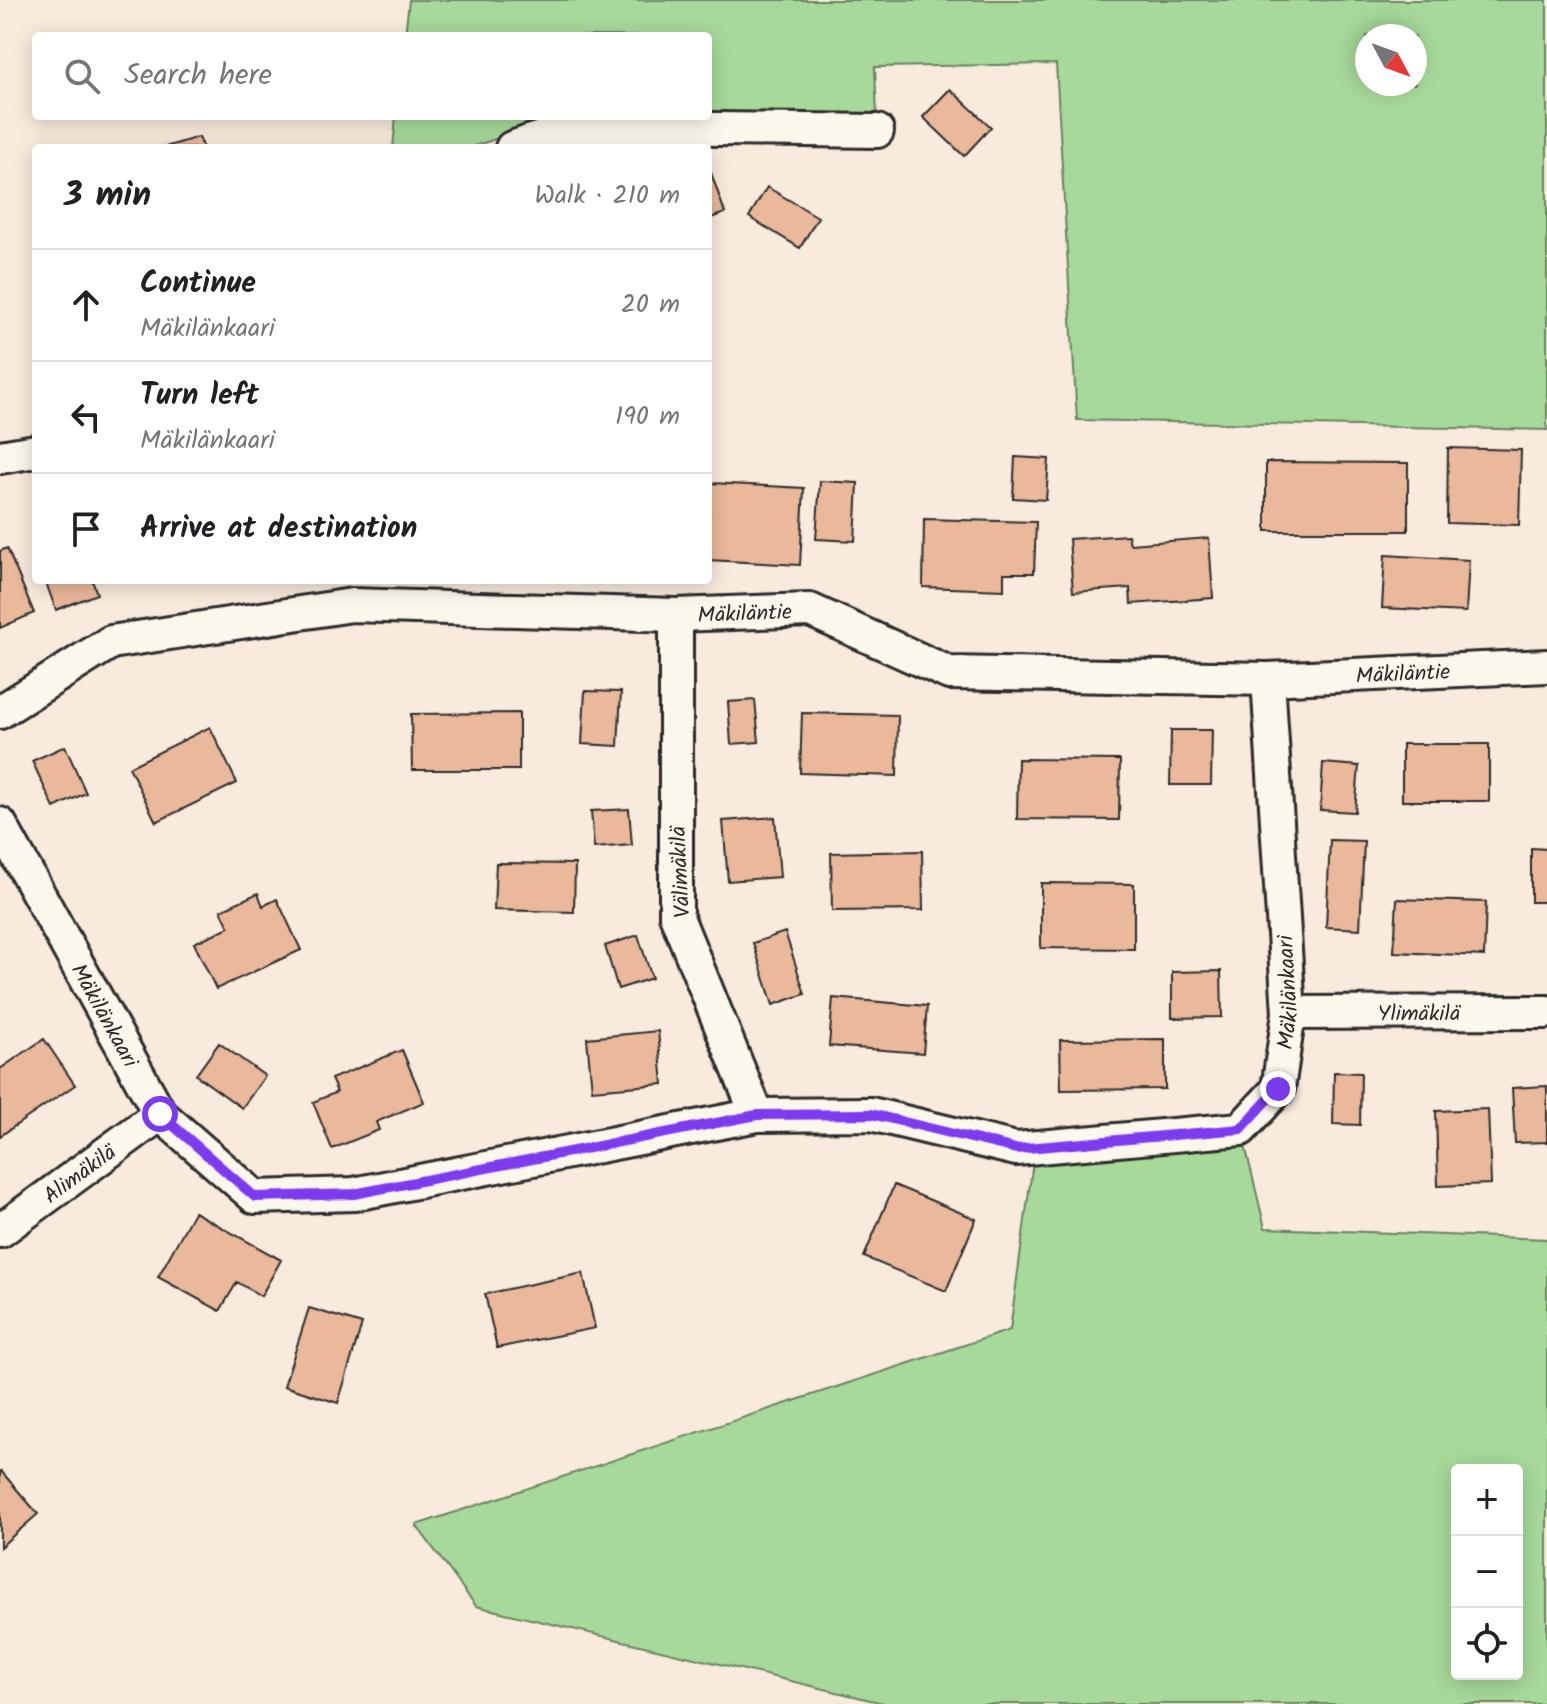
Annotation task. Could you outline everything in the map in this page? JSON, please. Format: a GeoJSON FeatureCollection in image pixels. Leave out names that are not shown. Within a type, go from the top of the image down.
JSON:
{"type":"FeatureCollection","features":[{"type":"Feature","properties":{"kind":"street"},"geometry":{"type":"LineString","coordinates":[[524,144],[573,127],[877,131]]}},
{"type":"Feature","properties":{"kind":"street"},"geometry":{"type":"LineString","coordinates":[[0,457],[32,452]]}},
{"type":"Feature","properties":{"kind":"street","name":"Mäkiläntie"},"geometry":{"type":"LineString","coordinates":[[0,712],[111,642],[352,605],[676,615],[810,610],[949,673],[1268,679],[1547,666]]}},
{"type":"Feature","properties":{"kind":"street","name":"Välimäkilä"},"geometry":{"type":"LineString","coordinates":[[676,615],[676,915],[757,1115]]}},
{"type":"Feature","properties":{"kind":"street","name":"Mäkilänkaari"},"geometry":{"type":"LineString","coordinates":[[0,824],[160,1114],[255,1197],[354,1194],[757,1115],[871,1114],[1016,1149],[1241,1129],[1278,1089],[1289,1013],[1268,679]]}},
{"type":"Feature","properties":{"kind":"street","name":"Ylimäkilä"},"geometry":{"type":"LineString","coordinates":[[1289,1013],[1547,1012]]}},
{"type":"Feature","properties":{"kind":"street","name":"Alimäkilä"},"geometry":{"type":"LineString","coordinates":[[0,1231],[160,1114]]}},
{"type":"Feature","properties":{"kind":"green space"},"geometry":{"type":"Polygon","coordinates":[[[409,0],[1547,0],[1547,430],[1077,420],[1056,64],[875,67],[877,117],[712,113],[712,32],[405,32],[409,0]]]}},
{"type":"Feature","properties":{"kind":"green space"},"geometry":{"type":"Polygon","coordinates":[[[396,120],[551,120],[481,144],[393,144],[396,120]]]}},
{"type":"Feature","properties":{"kind":"green space"},"geometry":{"type":"Polygon","coordinates":[[[1241,1129],[1265,1228],[1547,1239],[1547,1704],[887,1704],[476,1606],[416,1525],[1010,1330],[1035,1147],[1241,1129]]]}},
{"type":"Feature","properties":{"kind":"building"},"geometry":{"type":"Polygon","coordinates":[[[950,89],[991,127],[964,156],[923,117],[950,89]]]}},
{"type":"Feature","properties":{"kind":"building"},"geometry":{"type":"Polygon","coordinates":[[[199,137],[202,144],[175,144],[199,137]]]}},
{"type":"Feature","properties":{"kind":"building"},"geometry":{"type":"Polygon","coordinates":[[[712,176],[725,213],[712,218],[712,176]]]}},
{"type":"Feature","properties":{"kind":"building"},"geometry":{"type":"Polygon","coordinates":[[[767,187],[818,217],[800,248],[749,217],[767,187]]]}},
{"type":"Feature","properties":{"kind":"building"},"geometry":{"type":"Polygon","coordinates":[[[1448,448],[1521,450],[1519,525],[1447,523],[1448,448]]]}},
{"type":"Feature","properties":{"kind":"building"},"geometry":{"type":"Polygon","coordinates":[[[1015,457],[1049,459],[1046,500],[1013,498],[1015,457]]]}},
{"type":"Feature","properties":{"kind":"building"},"geometry":{"type":"Polygon","coordinates":[[[1266,462],[1408,463],[1408,531],[1266,531],[1266,462]]]}},
{"type":"Feature","properties":{"kind":"building"},"geometry":{"type":"Polygon","coordinates":[[[820,481],[858,483],[855,541],[816,539],[820,481]]]}},
{"type":"Feature","properties":{"kind":"building"},"geometry":{"type":"Polygon","coordinates":[[[712,483],[804,488],[800,565],[712,560],[712,483]]]}},
{"type":"Feature","properties":{"kind":"building"},"geometry":{"type":"Polygon","coordinates":[[[924,519],[1036,522],[1034,573],[1004,573],[1004,590],[923,587],[924,519]]]}},
{"type":"Feature","properties":{"kind":"building"},"geometry":{"type":"Polygon","coordinates":[[[1128,535],[1130,544],[1209,538],[1213,598],[1131,604],[1130,588],[1073,592],[1069,539],[1128,535]]]}},
{"type":"Feature","properties":{"kind":"building"},"geometry":{"type":"Polygon","coordinates":[[[7,548],[34,613],[0,628],[0,551],[7,548]]]}},
{"type":"Feature","properties":{"kind":"building"},"geometry":{"type":"Polygon","coordinates":[[[1385,555],[1469,560],[1466,612],[1382,608],[1385,555]]]}},
{"type":"Feature","properties":{"kind":"building"},"geometry":{"type":"Polygon","coordinates":[[[46,584],[93,584],[97,594],[56,610],[46,584]]]}},
{"type":"Feature","properties":{"kind":"building"},"geometry":{"type":"Polygon","coordinates":[[[585,691],[621,692],[618,746],[582,744],[585,691]]]}},
{"type":"Feature","properties":{"kind":"building"},"geometry":{"type":"Polygon","coordinates":[[[755,700],[759,742],[731,744],[728,702],[755,700]]]}},
{"type":"Feature","properties":{"kind":"building"},"geometry":{"type":"Polygon","coordinates":[[[519,713],[519,770],[412,770],[411,714],[519,713]]]}},
{"type":"Feature","properties":{"kind":"building"},"geometry":{"type":"Polygon","coordinates":[[[802,713],[898,715],[897,776],[800,773],[802,713]]]}},
{"type":"Feature","properties":{"kind":"building"},"geometry":{"type":"Polygon","coordinates":[[[210,727],[237,783],[156,822],[129,767],[210,727]]]}},
{"type":"Feature","properties":{"kind":"building"},"geometry":{"type":"Polygon","coordinates":[[[1171,730],[1212,730],[1211,785],[1170,785],[1171,730]]]}},
{"type":"Feature","properties":{"kind":"building"},"geometry":{"type":"Polygon","coordinates":[[[1402,744],[1489,744],[1489,801],[1402,801],[1402,744]]]}},
{"type":"Feature","properties":{"kind":"building"},"geometry":{"type":"Polygon","coordinates":[[[65,746],[86,793],[54,808],[32,761],[65,746]]]}},
{"type":"Feature","properties":{"kind":"building"},"geometry":{"type":"Polygon","coordinates":[[[1018,759],[1120,760],[1119,820],[1017,819],[1018,759]]]}},
{"type":"Feature","properties":{"kind":"building"},"geometry":{"type":"Polygon","coordinates":[[[1323,763],[1359,766],[1355,812],[1320,810],[1323,763]]]}},
{"type":"Feature","properties":{"kind":"building"},"geometry":{"type":"Polygon","coordinates":[[[629,809],[632,845],[594,848],[591,811],[629,809]]]}},
{"type":"Feature","properties":{"kind":"building"},"geometry":{"type":"Polygon","coordinates":[[[775,817],[780,877],[728,881],[723,821],[775,817]]]}},
{"type":"Feature","properties":{"kind":"building"},"geometry":{"type":"Polygon","coordinates":[[[1330,840],[1364,841],[1360,929],[1326,927],[1330,840]]]}},
{"type":"Feature","properties":{"kind":"building"},"geometry":{"type":"Polygon","coordinates":[[[1531,848],[1547,849],[1547,902],[1531,902],[1531,848]]]}},
{"type":"Feature","properties":{"kind":"building"},"geometry":{"type":"Polygon","coordinates":[[[922,851],[923,910],[832,911],[831,853],[922,851]]]}},
{"type":"Feature","properties":{"kind":"building"},"geometry":{"type":"Polygon","coordinates":[[[496,863],[575,864],[574,912],[494,910],[496,863]]]}},
{"type":"Feature","properties":{"kind":"building"},"geometry":{"type":"Polygon","coordinates":[[[1041,883],[1134,884],[1134,949],[1041,948],[1041,883]]]}},
{"type":"Feature","properties":{"kind":"building"},"geometry":{"type":"Polygon","coordinates":[[[258,893],[263,906],[277,899],[301,950],[216,989],[194,943],[229,927],[221,910],[258,893]]]}},
{"type":"Feature","properties":{"kind":"building"},"geometry":{"type":"Polygon","coordinates":[[[1397,899],[1486,902],[1484,956],[1394,952],[1397,899]]]}},
{"type":"Feature","properties":{"kind":"building"},"geometry":{"type":"Polygon","coordinates":[[[785,932],[805,994],[773,1005],[753,943],[785,932]]]}},
{"type":"Feature","properties":{"kind":"building"},"geometry":{"type":"Polygon","coordinates":[[[638,935],[652,978],[618,989],[605,946],[638,935]]]}},
{"type":"Feature","properties":{"kind":"building"},"geometry":{"type":"Polygon","coordinates":[[[1221,971],[1222,1017],[1172,1018],[1172,972],[1221,971]]]}},
{"type":"Feature","properties":{"kind":"building"},"geometry":{"type":"Polygon","coordinates":[[[833,998],[927,1006],[923,1053],[829,1046],[833,998]]]}},
{"type":"Feature","properties":{"kind":"building"},"geometry":{"type":"Polygon","coordinates":[[[658,1031],[663,1084],[592,1090],[587,1038],[658,1031]]]}},
{"type":"Feature","properties":{"kind":"building"},"geometry":{"type":"Polygon","coordinates":[[[44,1039],[75,1085],[0,1136],[0,1069],[44,1039]]]}},
{"type":"Feature","properties":{"kind":"building"},"geometry":{"type":"Polygon","coordinates":[[[1165,1039],[1165,1089],[1061,1090],[1060,1040],[1165,1039]]]}},
{"type":"Feature","properties":{"kind":"building"},"geometry":{"type":"Polygon","coordinates":[[[219,1043],[265,1076],[242,1108],[196,1075],[219,1043]]]}},
{"type":"Feature","properties":{"kind":"building"},"geometry":{"type":"Polygon","coordinates":[[[402,1050],[424,1102],[376,1122],[379,1130],[332,1149],[313,1102],[337,1092],[331,1079],[402,1050]]]}},
{"type":"Feature","properties":{"kind":"building"},"geometry":{"type":"Polygon","coordinates":[[[1334,1072],[1361,1073],[1360,1125],[1333,1124],[1334,1072]]]}},
{"type":"Feature","properties":{"kind":"building"},"geometry":{"type":"Polygon","coordinates":[[[1547,1086],[1547,1142],[1515,1143],[1512,1088],[1547,1086]]]}},
{"type":"Feature","properties":{"kind":"building"},"geometry":{"type":"Polygon","coordinates":[[[1488,1109],[1491,1184],[1438,1186],[1436,1111],[1488,1109]]]}},
{"type":"Feature","properties":{"kind":"building"},"geometry":{"type":"Polygon","coordinates":[[[894,1185],[976,1219],[946,1291],[864,1257],[894,1185]]]}},
{"type":"Feature","properties":{"kind":"building"},"geometry":{"type":"Polygon","coordinates":[[[194,1212],[281,1260],[261,1296],[237,1282],[220,1311],[158,1277],[194,1212]]]}},
{"type":"Feature","properties":{"kind":"building"},"geometry":{"type":"Polygon","coordinates":[[[583,1273],[595,1328],[497,1348],[485,1294],[583,1273]]]}},
{"type":"Feature","properties":{"kind":"building"},"geometry":{"type":"Polygon","coordinates":[[[309,1308],[362,1324],[338,1403],[284,1386],[309,1308]]]}},
{"type":"Feature","properties":{"kind":"building"},"geometry":{"type":"Polygon","coordinates":[[[0,1472],[38,1514],[0,1547],[0,1472]]]}},
{"type":"Feature","properties":{"kind":"route"},"geometry":{"type":"LineString","coordinates":[[160,1114],[255,1197],[354,1194],[757,1115],[871,1114],[1016,1149],[1241,1129],[1278,1089]]}}]}
